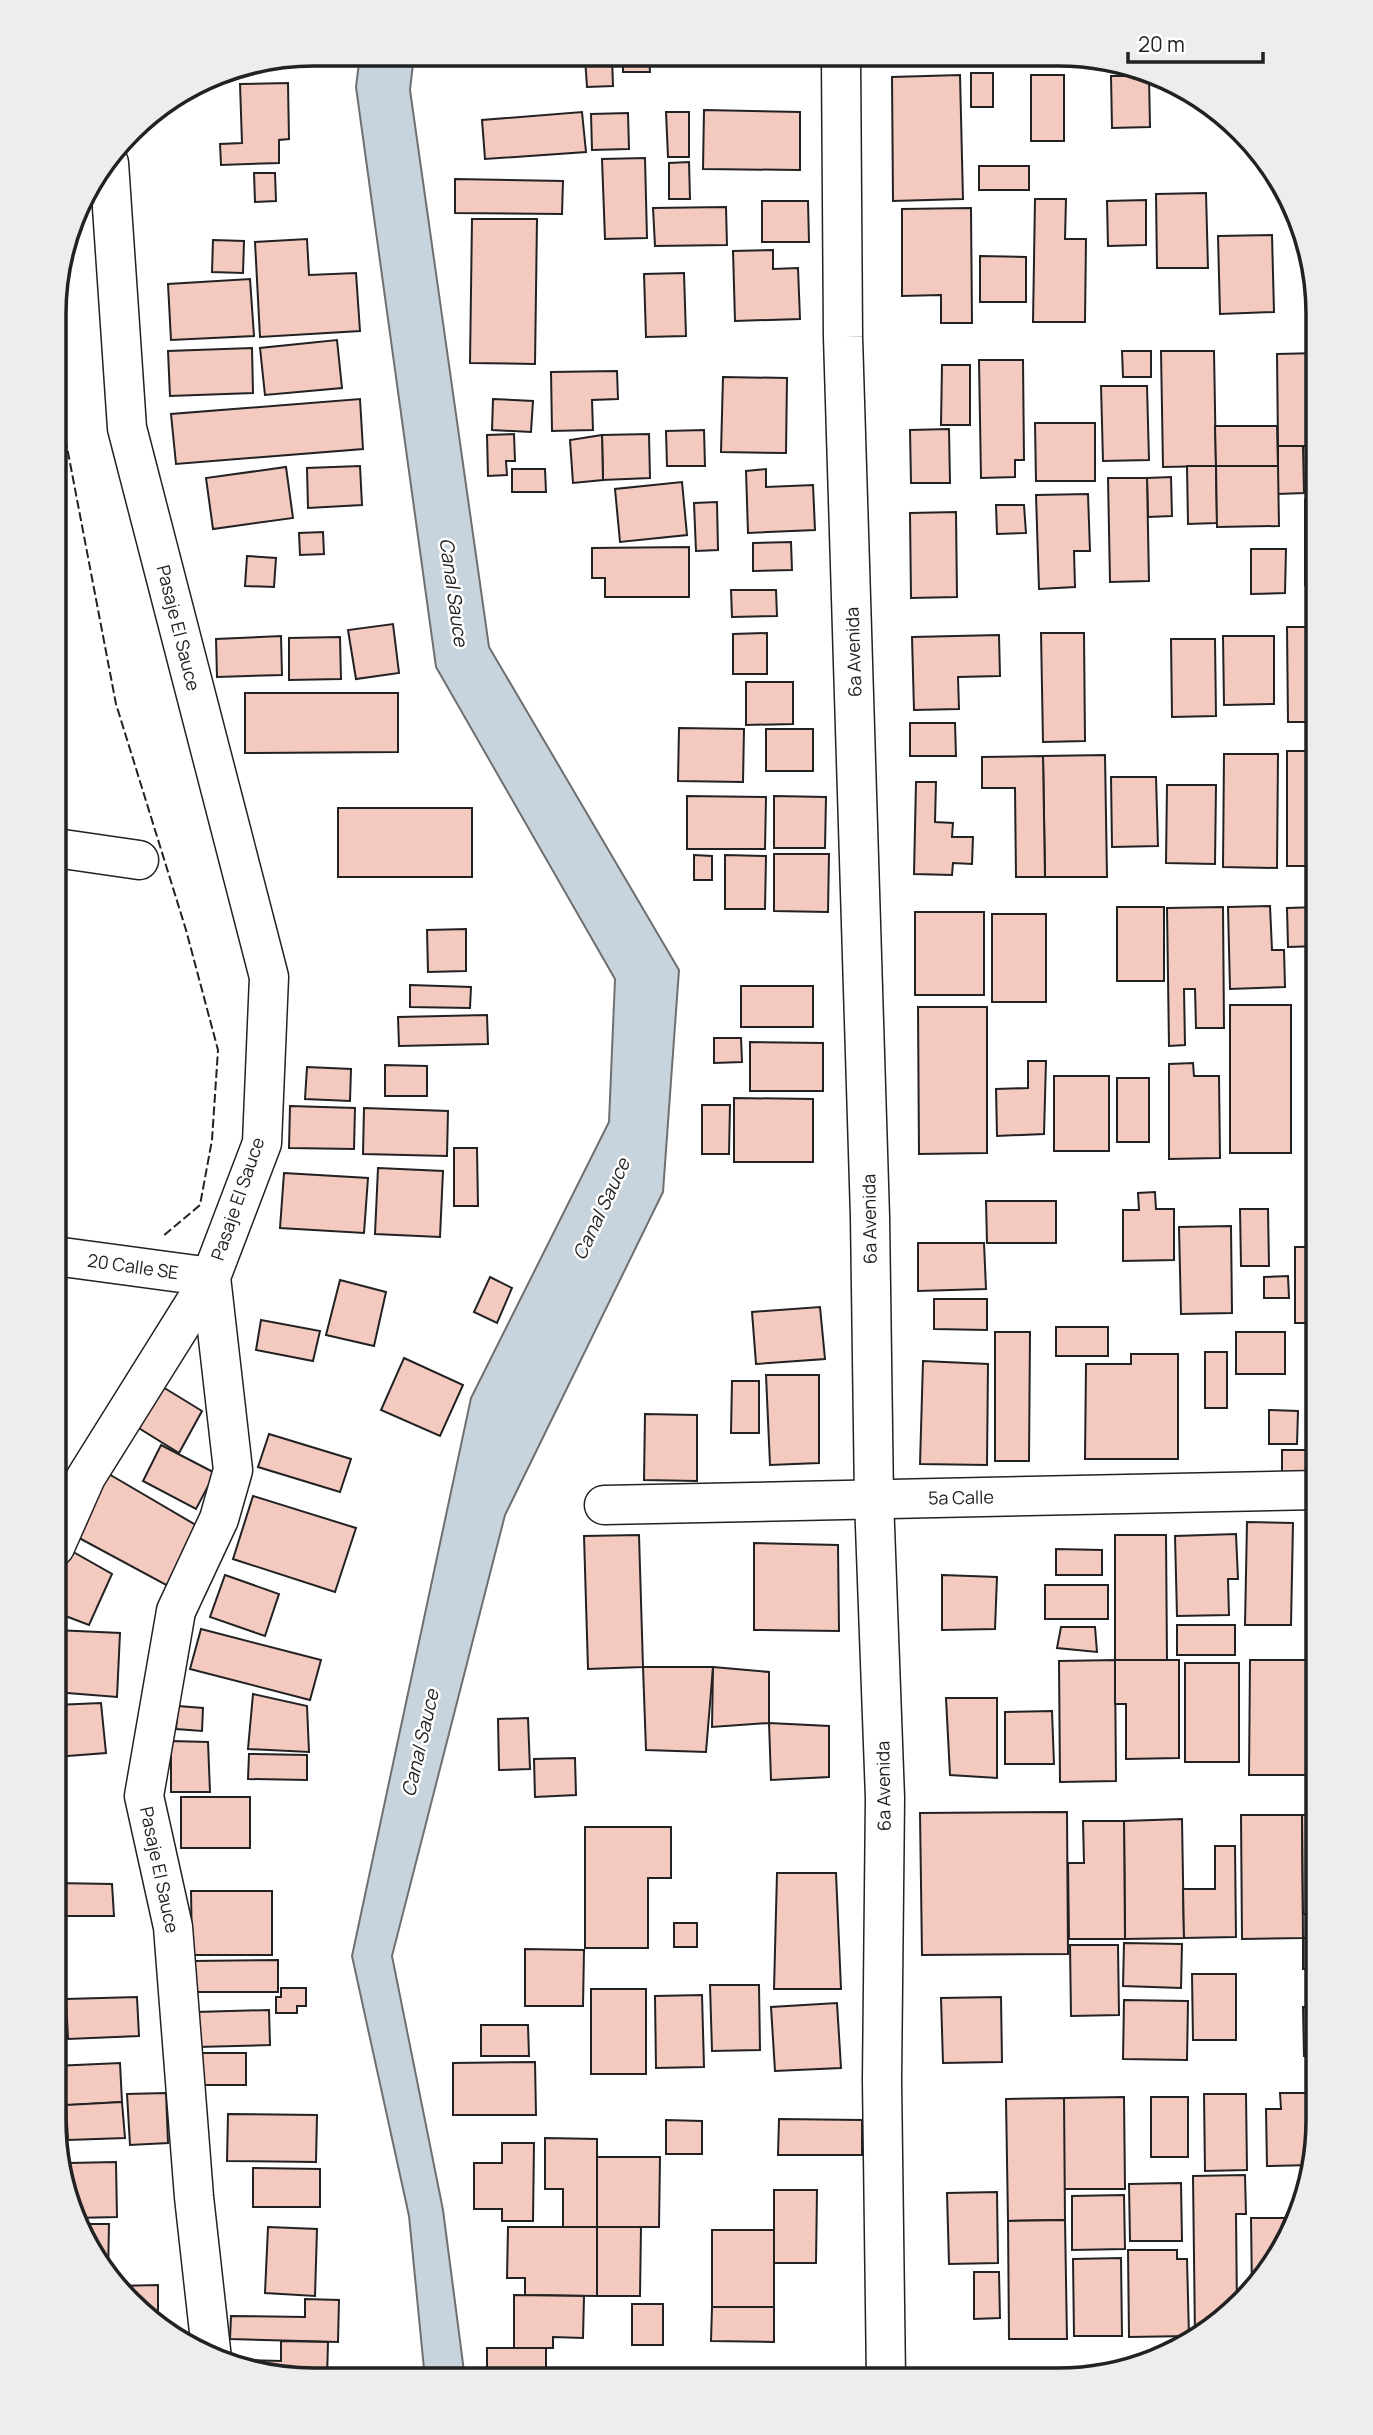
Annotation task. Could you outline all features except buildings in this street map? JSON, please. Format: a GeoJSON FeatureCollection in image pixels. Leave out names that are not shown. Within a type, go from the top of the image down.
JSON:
{"type":"FeatureCollection","features":[{"type":"Feature","properties":{"kind":"street","name":"6a Avenida"},"geometry":{"type":"LineString","coordinates":[[841,66],[844,337],[870,1217],[874,1499],[885,1798],[882,2080],[886,2368]]}},
{"type":"Feature","properties":{"kind":"street","name":"Pasaje El Sauce"},"geometry":{"type":"LineString","coordinates":[[110,175],[127,428],[269,977],[262,1143],[211,1278],[233,1470],[219,1519],[176,1611],[144,1796],[173,1927],[194,2197],[211,2346]]}},
{"type":"Feature","properties":{"kind":"street"},"geometry":{"type":"LineString","coordinates":[[66,849],[139,860]]}},
{"type":"Feature","properties":{"kind":"street","name":"20 Calle SE"},"geometry":{"type":"LineString","coordinates":[[66,1258],[211,1278]]}},
{"type":"Feature","properties":{"kind":"street"},"geometry":{"type":"LineString","coordinates":[[66,1522],[86,1477],[211,1278]]}},
{"type":"Feature","properties":{"kind":"street","name":"5a Calle"},"geometry":{"type":"LineString","coordinates":[[604,1505],[1307,1490]]}},
{"type":"Feature","properties":{"kind":"water","name":"Canal Sauce"},"geometry":{"type":"Polygon","coordinates":[[[359,67],[413,67],[410,90],[489,647],[679,970],[663,1192],[505,1515],[392,1956],[443,2210],[464,2368],[424,2368],[409,2216],[352,1956],[471,1398],[609,1122],[615,979],[436,667],[356,87],[359,67]]]}},
{"type":"Feature","properties":{"kind":"fence"},"geometry":{"type":"LineString","coordinates":[[66,442],[116,704],[186,930],[218,1050],[212,1140],[200,1205],[162,1237]]}}]}
